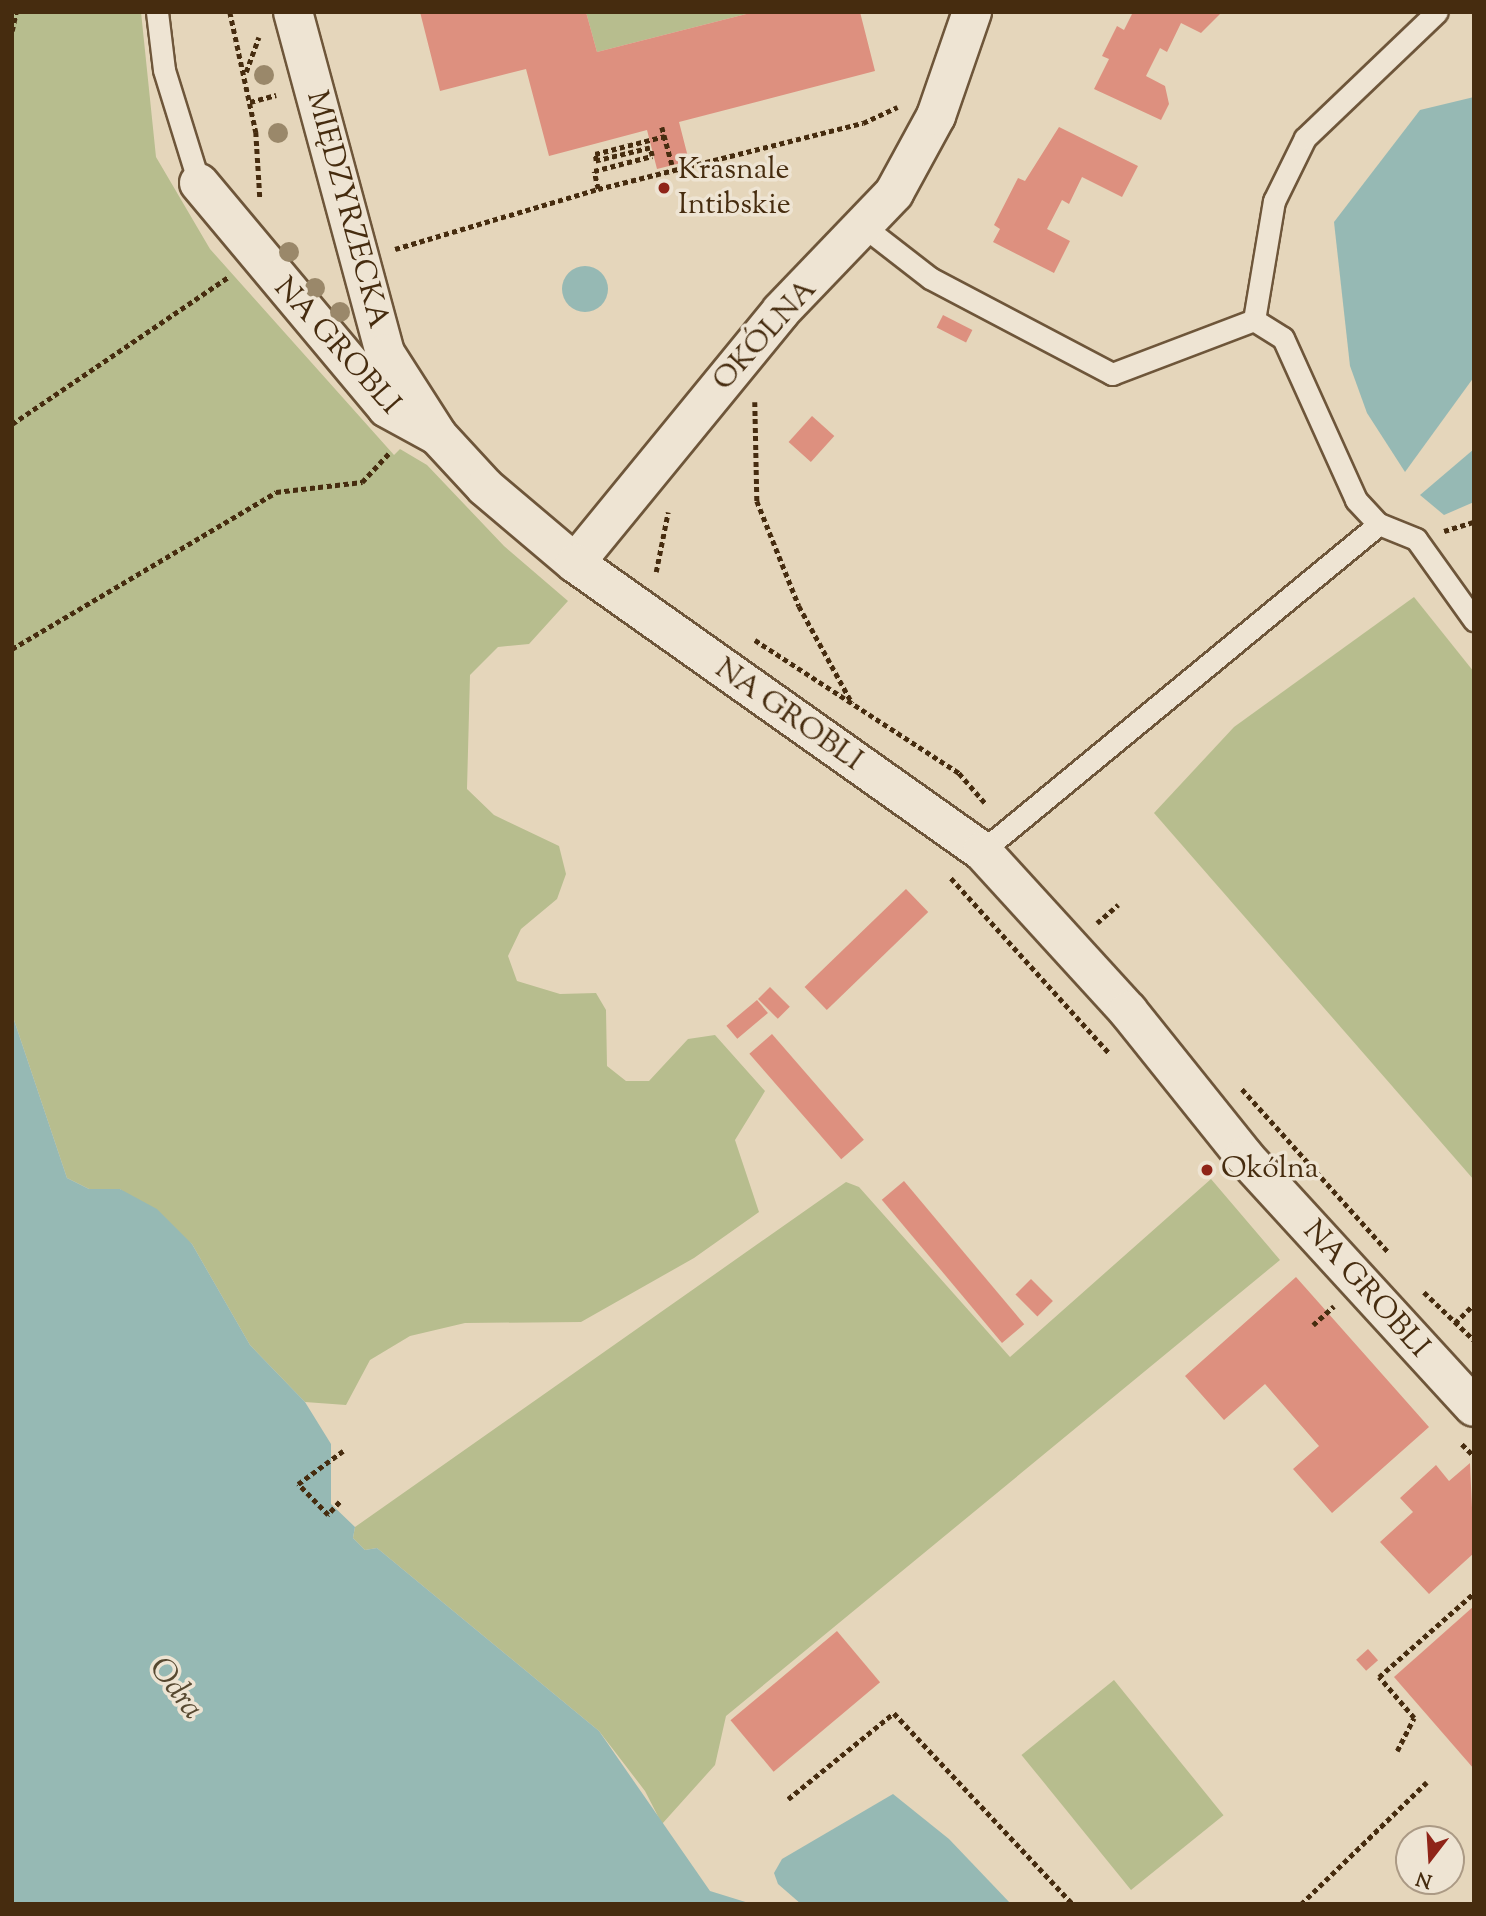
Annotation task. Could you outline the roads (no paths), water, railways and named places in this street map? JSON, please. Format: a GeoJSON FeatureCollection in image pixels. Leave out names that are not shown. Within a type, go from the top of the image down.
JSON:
{"type":"FeatureCollection","features":[{"type":"Feature","properties":{"kind":"street","name":"OKÓLNA"},"geometry":{"type":"LineString","coordinates":[[575,563],[636,481],[894,193],[928,105],[972,12]]}},
{"type":"Feature","properties":{"kind":"street","name":"MIĘDZYRZECKA"},"geometry":{"type":"LineString","coordinates":[[279,17],[385,353],[438,436]]}},
{"type":"Feature","properties":{"kind":"street","name":"NA GROBLI"},"geometry":{"type":"LineString","coordinates":[[199,183],[241,261],[401,420],[438,436],[499,500],[575,563],[965,858],[1128,1011],[1244,1156],[1465,1402]]}},
{"type":"Feature","properties":{"kind":"lane","name":"NA GROBLI"},"geometry":{"type":"LineString","coordinates":[[157,12],[167,82],[199,183]]}},
{"type":"Feature","properties":{"kind":"lane"},"geometry":{"type":"LineString","coordinates":[[1254,320],[1274,201],[1305,138],[1437,12]]}},
{"type":"Feature","properties":{"kind":"lane"},"geometry":{"type":"LineString","coordinates":[[863,226],[930,278],[1112,374],[1254,320]]}},
{"type":"Feature","properties":{"kind":"lane"},"geometry":{"type":"LineString","coordinates":[[1254,320],[1283,338],[1356,500],[1379,525],[1416,539],[1474,621]]}},
{"type":"Feature","properties":{"kind":"lane"},"geometry":{"type":"LineString","coordinates":[[965,858],[1379,525]]}},
{"type":"Feature","properties":{"kind":"water"},"geometry":{"type":"Polygon","coordinates":[[[1474,97],[1474,377],[1405,472],[1367,413],[1350,366],[1334,222],[1420,110],[1474,97]]]}},
{"type":"Feature","properties":{"kind":"water"},"geometry":{"type":"Polygon","coordinates":[[[585,266],[594,267],[601,273],[607,280],[607,298],[601,305],[594,311],[585,312],[576,311],[569,305],[563,298],[562,289],[563,280],[569,273],[576,267],[585,266]]]}},
{"type":"Feature","properties":{"kind":"water"},"geometry":{"type":"Polygon","coordinates":[[[1474,449],[1474,502],[1444,515],[1420,495],[1474,449]]]}},
{"type":"Feature","properties":{"kind":"water","name":"Odra"},"geometry":{"type":"Polygon","coordinates":[[[12,1014],[67,1178],[89,1189],[120,1189],[157,1209],[192,1244],[250,1345],[305,1402],[331,1444],[331,1504],[355,1527],[353,1538],[365,1550],[377,1548],[599,1731],[710,1891],[752,1904],[12,1904],[12,1014]]]}},
{"type":"Feature","properties":{"kind":"water"},"geometry":{"type":"Polygon","coordinates":[[[893,1794],[949,1839],[1011,1904],[801,1904],[778,1884],[774,1873],[782,1859],[893,1794]]]}},
{"type":"Feature","properties":{"kind":"place","name":"Krasnale Intibskie"},"geometry":{"type":"Point","coordinates":[664,188]}},
{"type":"Feature","properties":{"kind":"place","name":"Okólna"},"geometry":{"type":"Point","coordinates":[1207,1170]}}]}
